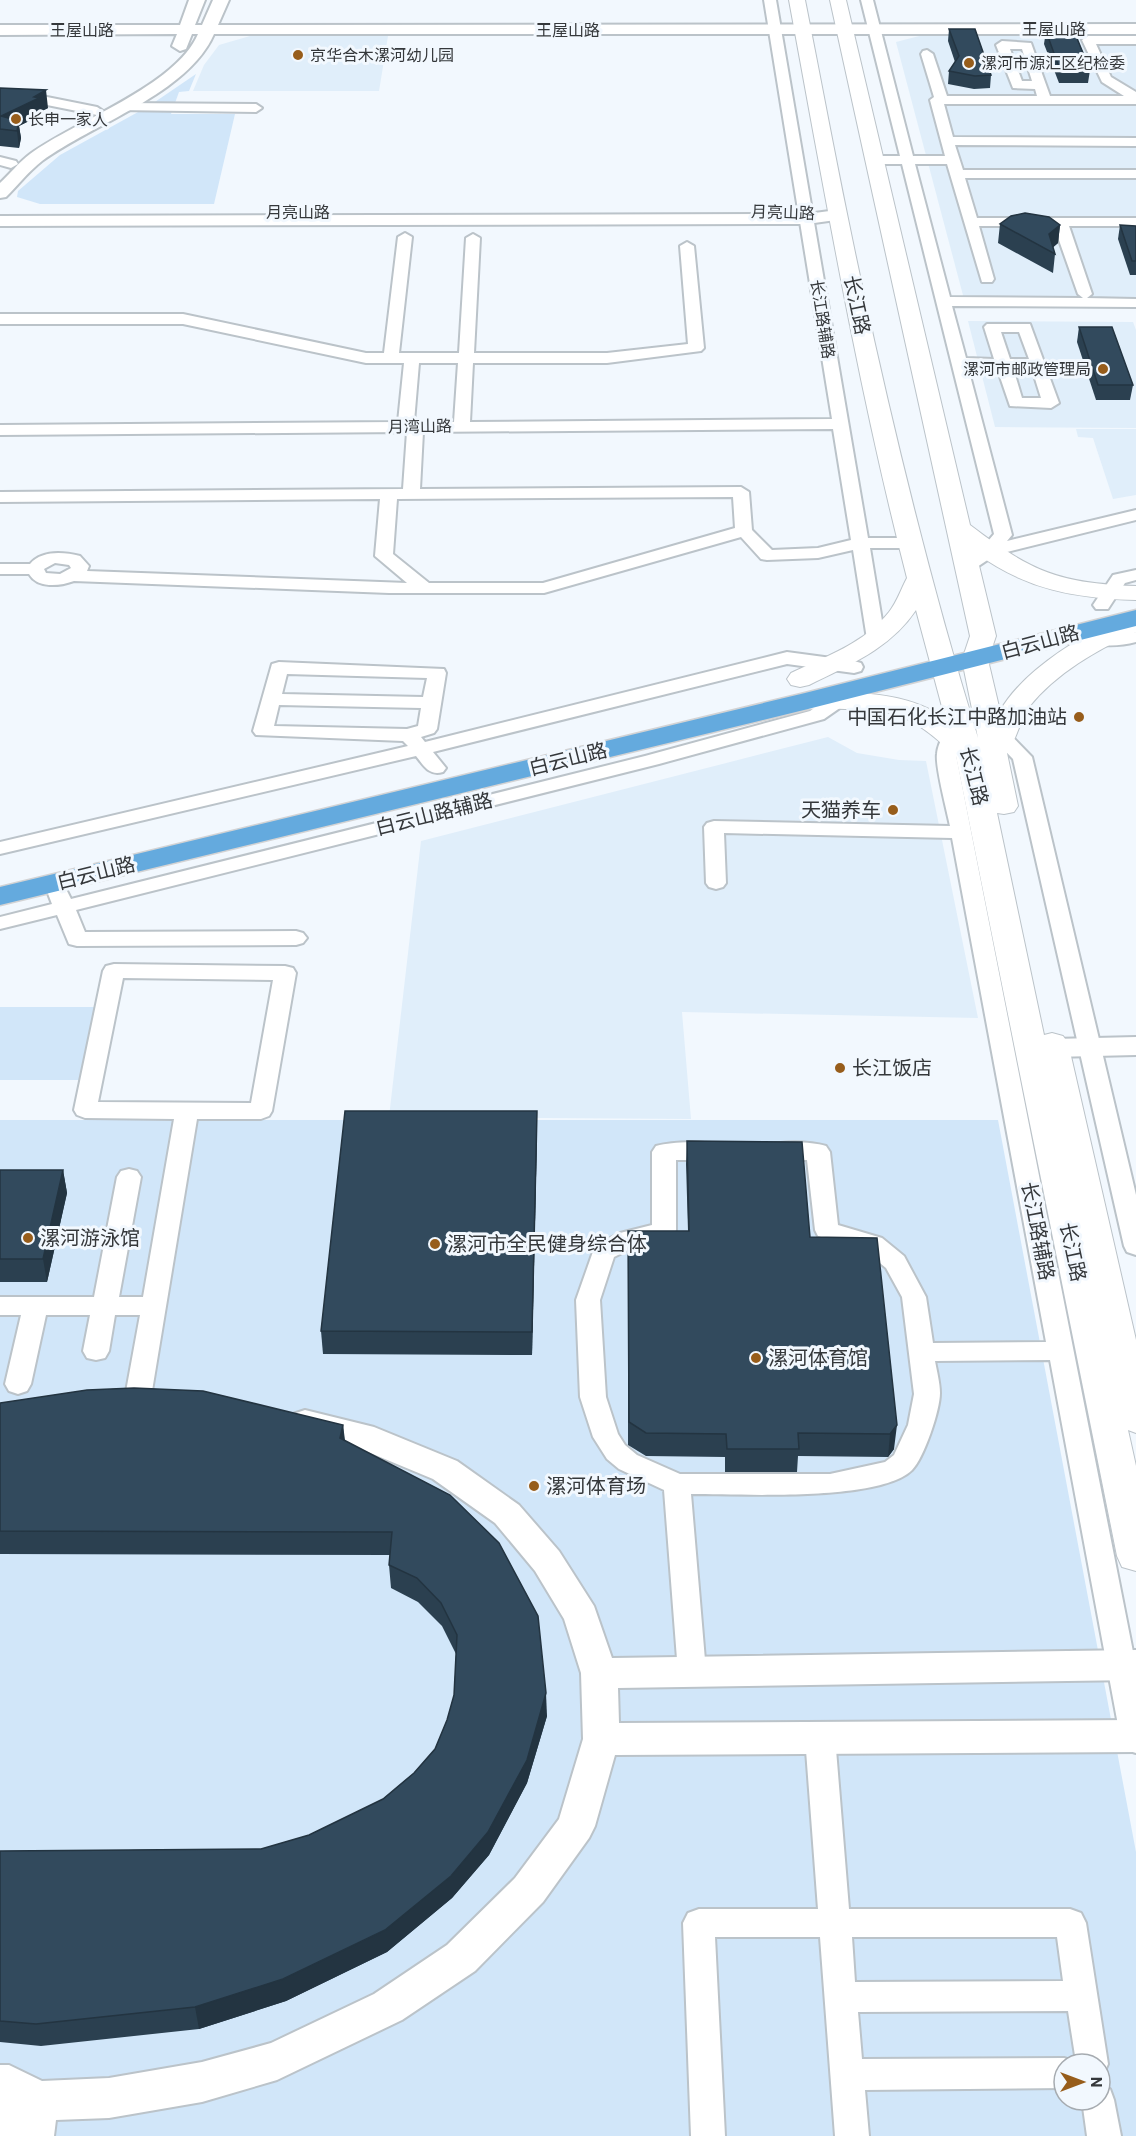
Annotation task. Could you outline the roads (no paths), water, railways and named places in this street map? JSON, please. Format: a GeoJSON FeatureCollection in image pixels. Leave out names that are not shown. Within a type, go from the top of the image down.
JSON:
{"type":"FeatureCollection","features":[{"type":"Feature","properties":{"kind":"highway","name":"白云山路"},"geometry":{"type":"LineString","coordinates":[[979,648],[1121,597]]}},
{"type":"Feature","properties":{"kind":"highway","name":"白云山路"},"geometry":{"type":"LineString","coordinates":[[0,896],[59,895],[846,679],[979,648],[1065,635],[1136,618]]}},
{"type":"Feature","properties":{"kind":"highway","name":"白云山路"},"geometry":{"type":"LineString","coordinates":[[0,875],[422,751],[804,690]]}},
{"type":"Feature","properties":{"kind":"main road","name":"长江路"},"geometry":{"type":"LineString","coordinates":[[796,0],[837,215],[910,543],[940,657],[978,739],[1053,1048],[1136,1419]]}},
{"type":"Feature","properties":{"kind":"main road","name":"长江路"},"geometry":{"type":"LineString","coordinates":[[838,0],[968,565],[979,648],[978,739],[974,770],[1136,1556]]}},
{"type":"Feature","properties":{"kind":"main road"},"geometry":{"type":"LineString","coordinates":[[958,528],[989,551],[1036,578],[1121,597]]}},
{"type":"Feature","properties":{"kind":"main road"},"geometry":{"type":"LineString","coordinates":[[920,578],[900,615],[876,639],[856,652],[846,679],[877,702],[906,709],[978,739],[1008,723],[1018,705],[1039,682],[1098,639],[1136,623]]}},
{"type":"Feature","properties":{"kind":"street"},"geometry":{"type":"LineString","coordinates":[[4,166],[50,136],[136,87],[157,70],[179,48],[197,0]]}},
{"type":"Feature","properties":{"kind":"street"},"geometry":{"type":"LineString","coordinates":[[0,193],[36,158],[122,108],[177,71],[201,46],[221,0]]}},
{"type":"Feature","properties":{"kind":"street","name":"长江路辅路"},"geometry":{"type":"LineString","coordinates":[[770,0],[876,639]]}},
{"type":"Feature","properties":{"kind":"street"},"geometry":{"type":"LineString","coordinates":[[867,0],[1003,535],[989,551],[968,565]]}},
{"type":"Feature","properties":{"kind":"street","name":"王屋山路"},"geometry":{"type":"LineString","coordinates":[[0,23],[188,26],[1136,29]]}},
{"type":"Feature","properties":{"kind":"street","name":"王屋山路"},"geometry":{"type":"LineString","coordinates":[[874,27],[1136,23]]}},
{"type":"Feature","properties":{"kind":"street","name":"王屋山路"},"geometry":{"type":"LineString","coordinates":[[0,30],[188,26]]}},
{"type":"Feature","properties":{"kind":"street"},"geometry":{"type":"LineString","coordinates":[[1136,40],[1088,40],[1106,80],[1136,99]]}},
{"type":"Feature","properties":{"kind":"street"},"geometry":{"type":"LineString","coordinates":[[927,54],[942,100]]}},
{"type":"Feature","properties":{"kind":"street"},"geometry":{"type":"LineString","coordinates":[[1040,85],[1045,100]]}},
{"type":"Feature","properties":{"kind":"street"},"geometry":{"type":"LineString","coordinates":[[0,99],[37,99],[97,111]]}},
{"type":"Feature","properties":{"kind":"street"},"geometry":{"type":"LineString","coordinates":[[987,279],[936,100],[1136,99]]}},
{"type":"Feature","properties":{"kind":"street"},"geometry":{"type":"LineString","coordinates":[[122,108],[256,108]]}},
{"type":"Feature","properties":{"kind":"street"},"geometry":{"type":"LineString","coordinates":[[948,141],[994,158],[1085,158],[1120,161]]}},
{"type":"Feature","properties":{"kind":"street"},"geometry":{"type":"LineString","coordinates":[[1120,161],[1136,142]]}},
{"type":"Feature","properties":{"kind":"street"},"geometry":{"type":"LineString","coordinates":[[958,174],[994,158],[1085,158],[1120,161]]}},
{"type":"Feature","properties":{"kind":"street"},"geometry":{"type":"LineString","coordinates":[[876,160],[954,160]]}},
{"type":"Feature","properties":{"kind":"street","name":"月亮山路"},"geometry":{"type":"LineString","coordinates":[[0,212],[837,215]]}},
{"type":"Feature","properties":{"kind":"street","name":"月亮山路"},"geometry":{"type":"LineString","coordinates":[[0,221],[806,215]]}},
{"type":"Feature","properties":{"kind":"street"},"geometry":{"type":"LineString","coordinates":[[970,222],[1136,222]]}},
{"type":"Feature","properties":{"kind":"street"},"geometry":{"type":"LineString","coordinates":[[1060,222],[1084,294]]}},
{"type":"Feature","properties":{"kind":"street"},"geometry":{"type":"LineString","coordinates":[[391,358],[405,237]]}},
{"type":"Feature","properties":{"kind":"street"},"geometry":{"type":"LineString","coordinates":[[462,426],[473,238]]}},
{"type":"Feature","properties":{"kind":"street"},"geometry":{"type":"LineString","coordinates":[[0,319],[183,319],[366,358],[607,358],[696,348],[687,246]]}},
{"type":"Feature","properties":{"kind":"street"},"geometry":{"type":"LineString","coordinates":[[945,302],[1136,303]]}},
{"type":"Feature","properties":{"kind":"street"},"geometry":{"type":"LineString","coordinates":[[992,327],[1024,327],[1038,364],[1051,403],[1016,403],[992,327]]}},
{"type":"Feature","properties":{"kind":"street"},"geometry":{"type":"LineString","coordinates":[[411,493],[412,358]]}},
{"type":"Feature","properties":{"kind":"street"},"geometry":{"type":"LineString","coordinates":[[960,363],[1038,364]]}},
{"type":"Feature","properties":{"kind":"street","name":"月湾山路"},"geometry":{"type":"LineString","coordinates":[[0,429],[841,424]]}},
{"type":"Feature","properties":{"kind":"street"},"geometry":{"type":"LineString","coordinates":[[0,497],[741,492],[744,531],[767,555],[818,553],[860,543],[910,543]]}},
{"type":"Feature","properties":{"kind":"street"},"geometry":{"type":"LineString","coordinates":[[389,493],[384,556],[425,588]]}},
{"type":"Feature","properties":{"kind":"street"},"geometry":{"type":"LineString","coordinates":[[989,551],[1136,515]]}},
{"type":"Feature","properties":{"kind":"street"},"geometry":{"type":"LineString","coordinates":[[0,569],[35,569],[36,573],[44,579],[58,580],[71,576],[425,588],[544,588],[744,531]]}},
{"type":"Feature","properties":{"kind":"street"},"geometry":{"type":"LineString","coordinates":[[1121,597],[1119,579],[1136,575]]}},
{"type":"Feature","properties":{"kind":"street"},"geometry":{"type":"LineString","coordinates":[[1065,635],[1120,641],[1136,637]]}},
{"type":"Feature","properties":{"kind":"street"},"geometry":{"type":"LineString","coordinates":[[0,848],[422,751],[788,658],[846,679]]}},
{"type":"Feature","properties":{"kind":"street"},"geometry":{"type":"LineString","coordinates":[[279,668],[437,673],[422,751],[263,731],[279,668]]}},
{"type":"Feature","properties":{"kind":"street","name":"白云山路辅路"},"geometry":{"type":"LineString","coordinates":[[0,923],[59,895],[652,760],[817,715],[846,679]]}},
{"type":"Feature","properties":{"kind":"street"},"geometry":{"type":"LineString","coordinates":[[271,699],[432,703]]}},
{"type":"Feature","properties":{"kind":"street"},"geometry":{"type":"LineString","coordinates":[[978,739],[1022,757],[1136,1246]]}},
{"type":"Feature","properties":{"kind":"street","name":"长江路辅路"},"geometry":{"type":"LineString","coordinates":[[978,739],[946,754],[1061,1352],[1128,1665],[1136,1737]]}},
{"type":"Feature","properties":{"kind":"street"},"geometry":{"type":"LineString","coordinates":[[716,883],[714,827],[961,832]]}},
{"type":"Feature","properties":{"kind":"street"},"geometry":{"type":"LineString","coordinates":[[59,895],[76,939],[296,938]]}},
{"type":"Feature","properties":{"kind":"street"},"geometry":{"type":"LineString","coordinates":[[114,972],[285,973],[261,1111],[187,1111],[85,1110],[114,972]]}},
{"type":"Feature","properties":{"kind":"street"},"geometry":{"type":"LineString","coordinates":[[1053,1048],[1136,1046]]}},
{"type":"Feature","properties":{"kind":"street"},"geometry":{"type":"LineString","coordinates":[[138,1398],[187,1111]]}},
{"type":"Feature","properties":{"kind":"street"},"geometry":{"type":"LineString","coordinates":[[664,1152],[818,1152],[826,1230],[873,1244],[896,1262],[914,1297],[921,1352],[927,1394],[921,1425],[904,1462],[892,1471],[831,1484],[677,1484],[628,1462],[616,1452],[606,1437],[593,1397],[588,1300],[604,1252],[629,1239],[664,1230],[664,1152]]}},
{"type":"Feature","properties":{"kind":"street"},"geometry":{"type":"LineString","coordinates":[[96,1351],[129,1177]]}},
{"type":"Feature","properties":{"kind":"street"},"geometry":{"type":"LineString","coordinates":[[0,1306],[154,1306]]}},
{"type":"Feature","properties":{"kind":"street"},"geometry":{"type":"LineString","coordinates":[[21,1396],[36,1306]]}},
{"type":"Feature","properties":{"kind":"street"},"geometry":{"type":"LineString","coordinates":[[921,1352],[1061,1352]]}},
{"type":"Feature","properties":{"kind":"street"},"geometry":{"type":"LineString","coordinates":[[13,2112],[202,2082],[277,2061],[388,2007],[461,1958],[529,1890],[576,1826],[601,1739],[599,1673],[581,1616],[547,1561],[507,1514],[445,1470],[362,1437],[274,1415]]}},
{"type":"Feature","properties":{"kind":"street"},"geometry":{"type":"LineString","coordinates":[[677,1484],[692,1672]]}},
{"type":"Feature","properties":{"kind":"street"},"geometry":{"type":"LineString","coordinates":[[599,1673],[1128,1665]]}},
{"type":"Feature","properties":{"kind":"street"},"geometry":{"type":"LineString","coordinates":[[820,1737],[852,2136]]}},
{"type":"Feature","properties":{"kind":"street"},"geometry":{"type":"LineString","coordinates":[[601,1739],[1136,1737]]}},
{"type":"Feature","properties":{"kind":"street"},"geometry":{"type":"LineString","coordinates":[[708,2136],[699,1923],[1070,1923],[1090,2052]]}},
{"type":"Feature","properties":{"kind":"street"},"geometry":{"type":"LineString","coordinates":[[841,1997],[1081,1996]]}},
{"type":"Feature","properties":{"kind":"street"},"geometry":{"type":"LineString","coordinates":[[847,2075],[1052,2073]]}},
{"type":"Feature","properties":{"kind":"street"},"geometry":{"type":"LineString","coordinates":[[1100,2112],[1104,2136]]}},
{"type":"Feature","properties":{"kind":"place","name":"京华合木漯河幼儿园"},"geometry":{"type":"Point","coordinates":[298,55]}},
{"type":"Feature","properties":{"kind":"place","name":"漯河市源汇区纪检委"},"geometry":{"type":"Point","coordinates":[969,63]}},
{"type":"Feature","properties":{"kind":"place","name":"长申一家人"},"geometry":{"type":"Point","coordinates":[16,119]}},
{"type":"Feature","properties":{"kind":"place","name":"漯河市邮政管理局"},"geometry":{"type":"Point","coordinates":[1103,369]}},
{"type":"Feature","properties":{"kind":"place","name":"中国石化长江中路加油站"},"geometry":{"type":"Point","coordinates":[1079,717]}},
{"type":"Feature","properties":{"kind":"place","name":"天猫养车"},"geometry":{"type":"Point","coordinates":[893,810]}},
{"type":"Feature","properties":{"kind":"place","name":"长江饭店"},"geometry":{"type":"Point","coordinates":[840,1068]}},
{"type":"Feature","properties":{"kind":"place","name":"漯河游泳馆"},"geometry":{"type":"Point","coordinates":[28,1238]}},
{"type":"Feature","properties":{"kind":"place","name":"漯河市全民健身综合体"},"geometry":{"type":"Point","coordinates":[435,1244]}},
{"type":"Feature","properties":{"kind":"place","name":"漯河体育馆"},"geometry":{"type":"Point","coordinates":[756,1358]}},
{"type":"Feature","properties":{"kind":"place","name":"漯河体育场"},"geometry":{"type":"Point","coordinates":[534,1486]}}]}
